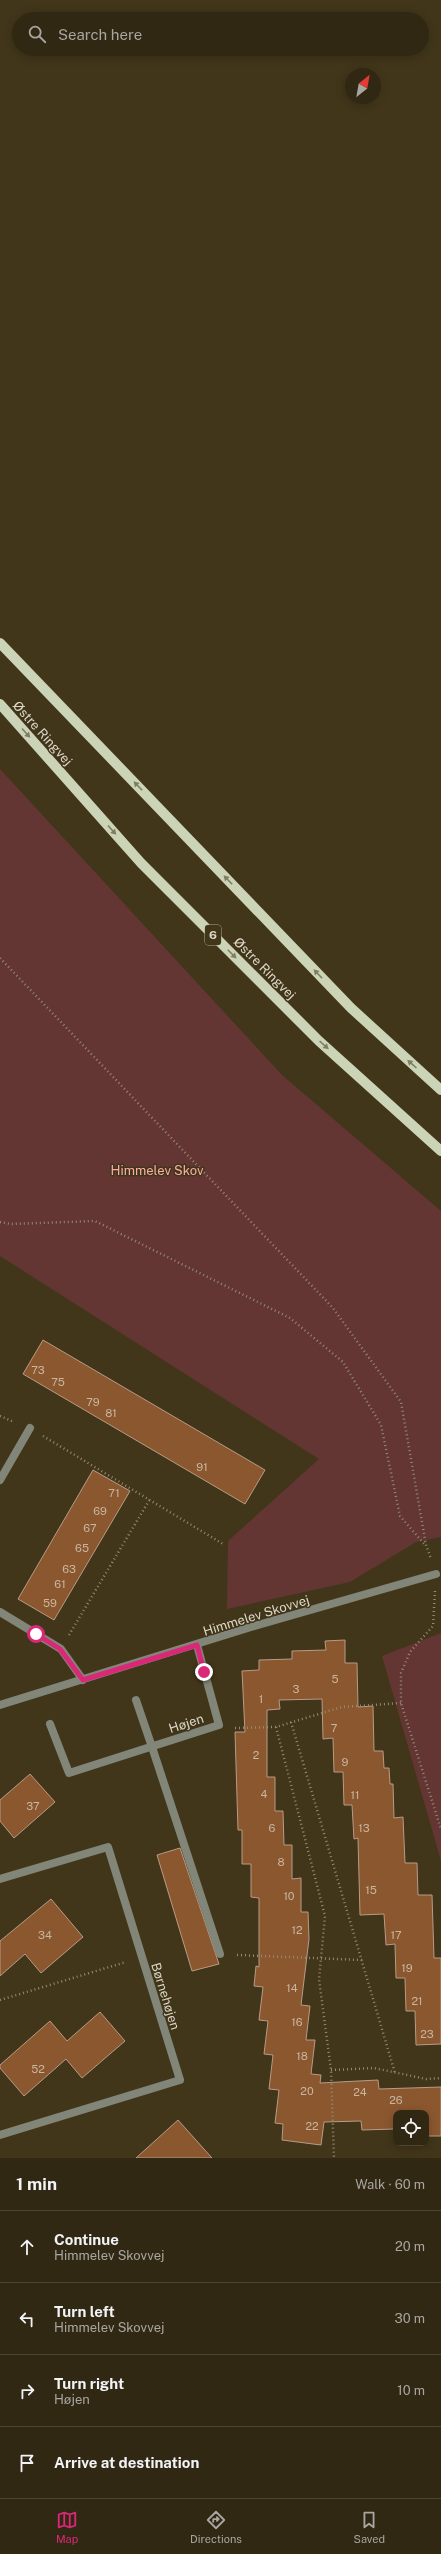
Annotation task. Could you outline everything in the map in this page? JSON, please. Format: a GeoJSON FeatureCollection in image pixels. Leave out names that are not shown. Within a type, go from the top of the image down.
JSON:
{"type":"FeatureCollection","features":[{"type":"Feature","properties":{"kind":"main road"},"geometry":{"type":"LineString","coordinates":[[0,643],[351,1008],[441,1090]]}},
{"type":"Feature","properties":{"kind":"main road","name":"Østre Ringvej"},"geometry":{"type":"LineString","coordinates":[[0,704],[141,862],[319,1041],[441,1151]]}},
{"type":"Feature","properties":{"kind":"street"},"geometry":{"type":"LineString","coordinates":[[0,1480],[30,1428]]}},
{"type":"Feature","properties":{"kind":"street","name":"Himmelev Skovvej"},"geometry":{"type":"LineString","coordinates":[[0,1705],[251,1627],[436,1574]]}},
{"type":"Feature","properties":{"kind":"street"},"geometry":{"type":"LineString","coordinates":[[0,1612],[60,1649],[83,1680]]}},
{"type":"Feature","properties":{"kind":"street","name":"Højen"},"geometry":{"type":"LineString","coordinates":[[50,1724],[69,1773],[219,1725],[197,1645]]}},
{"type":"Feature","properties":{"kind":"street"},"geometry":{"type":"LineString","coordinates":[[136,1700],[220,1954]]}},
{"type":"Feature","properties":{"kind":"street","name":"Børnehøjen"},"geometry":{"type":"LineString","coordinates":[[0,1879],[108,1847],[180,2080],[0,2135]]}},
{"type":"Feature","properties":{"kind":"path"},"geometry":{"type":"LineString","coordinates":[[0,958],[333,1308],[401,1402],[426,1545],[436,1574],[433,1626],[410,1652],[401,1673],[401,1703],[441,1829]]}},
{"type":"Feature","properties":{"kind":"path"},"geometry":{"type":"LineString","coordinates":[[0,1222],[12,1224],[95,1221],[290,1318],[343,1362],[381,1425],[400,1516],[426,1545]]}},
{"type":"Feature","properties":{"kind":"path"},"geometry":{"type":"LineString","coordinates":[[0,1416],[30,1428],[223,1544]]}},
{"type":"Feature","properties":{"kind":"path"},"geometry":{"type":"LineString","coordinates":[[60,1649],[150,1499]]}},
{"type":"Feature","properties":{"kind":"path"},"geometry":{"type":"LineString","coordinates":[[219,1725],[238,1728],[276,1727],[342,1707],[401,1703]]}},
{"type":"Feature","properties":{"kind":"path"},"geometry":{"type":"LineString","coordinates":[[291,1722],[395,2073]]}},
{"type":"Feature","properties":{"kind":"path"},"geometry":{"type":"LineString","coordinates":[[276,1727],[325,1916],[319,1979],[331,2070],[334,2158]]}},
{"type":"Feature","properties":{"kind":"path"},"geometry":{"type":"LineString","coordinates":[[220,1954],[362,1960]]}},
{"type":"Feature","properties":{"kind":"path"},"geometry":{"type":"LineString","coordinates":[[0,2000],[142,1957]]}},
{"type":"Feature","properties":{"kind":"path"},"geometry":{"type":"LineString","coordinates":[[331,2070],[374,2068],[426,2079],[441,2078]]}},
{"type":"Feature","properties":{"kind":"green space","name":"Himmelev Skov"},"geometry":{"type":"Polygon","coordinates":[[[0,769],[282,1075],[441,1211],[441,1537],[416,1542],[350,1582],[227,1609],[228,1541],[319,1459],[0,1256],[0,769]]]}},
{"type":"Feature","properties":{"kind":"green space"},"geometry":{"type":"Polygon","coordinates":[[[441,1633],[441,1861],[382,1656],[441,1633]]]}},
{"type":"Feature","properties":{"kind":"building"},"geometry":{"type":"Polygon","coordinates":[[[43,1340],[265,1470],[245,1504],[23,1374],[43,1340]]]}},
{"type":"Feature","properties":{"kind":"building"},"geometry":{"type":"Polygon","coordinates":[[[93,1470],[130,1491],[54,1620],[18,1599],[93,1470]]]}},
{"type":"Feature","properties":{"kind":"building"},"geometry":{"type":"Polygon","coordinates":[[[345,1640],[345,1663],[357,1663],[358,1707],[373,1706],[374,1751],[383,1751],[384,1768],[389,1768],[390,1784],[393,1784],[394,1818],[403,1817],[405,1863],[417,1863],[418,1895],[432,1895],[434,1958],[441,1958],[441,2044],[416,2045],[415,2011],[406,2011],[405,1978],[396,1978],[395,1944],[386,1945],[384,1914],[360,1915],[358,1838],[354,1839],[352,1805],[344,1805],[343,1772],[334,1772],[333,1738],[323,1739],[322,1699],[279,1700],[280,1709],[267,1710],[267,1777],[275,1777],[275,1811],[283,1811],[284,1845],[292,1845],[292,1879],[301,1878],[301,1912],[308,1912],[309,1939],[301,2005],[310,2006],[306,2040],[315,2040],[311,2074],[321,2075],[320,2083],[378,2080],[379,2089],[441,2087],[441,2136],[429,2136],[429,2110],[393,2110],[393,2129],[362,2130],[361,2121],[324,2122],[321,2145],[282,2140],[283,2124],[275,2123],[279,2090],[269,2089],[273,2055],[264,2054],[268,2021],[259,2020],[263,1987],[254,1986],[256,1966],[259,1967],[259,1898],[251,1897],[251,1864],[242,1864],[242,1830],[238,1830],[235,1732],[245,1732],[242,1671],[259,1670],[259,1660],[292,1659],[292,1651],[326,1650],[325,1641],[345,1640]]]}},
{"type":"Feature","properties":{"kind":"building"},"geometry":{"type":"Polygon","coordinates":[[[30,1774],[55,1802],[14,1838],[0,1821],[0,1800],[30,1774]]]}},
{"type":"Feature","properties":{"kind":"building"},"geometry":{"type":"Polygon","coordinates":[[[180,1848],[219,1964],[192,1971],[157,1855],[180,1848]]]}},
{"type":"Feature","properties":{"kind":"building"},"geometry":{"type":"Polygon","coordinates":[[[51,1899],[83,1937],[41,1973],[25,1954],[0,1976],[0,1941],[51,1899]]]}},
{"type":"Feature","properties":{"kind":"building"},"geometry":{"type":"Polygon","coordinates":[[[100,2012],[125,2041],[82,2078],[66,2059],[24,2096],[0,2068],[0,2065],[50,2021],[67,2041],[100,2012]]]}},
{"type":"Feature","properties":{"kind":"building"},"geometry":{"type":"Polygon","coordinates":[[[178,2120],[212,2158],[136,2158],[178,2120]]]}},
{"type":"Feature","properties":{"kind":"route"},"geometry":{"type":"LineString","coordinates":[[36,1634],[60,1649],[83,1680],[197,1645],[204,1672]]}}]}
